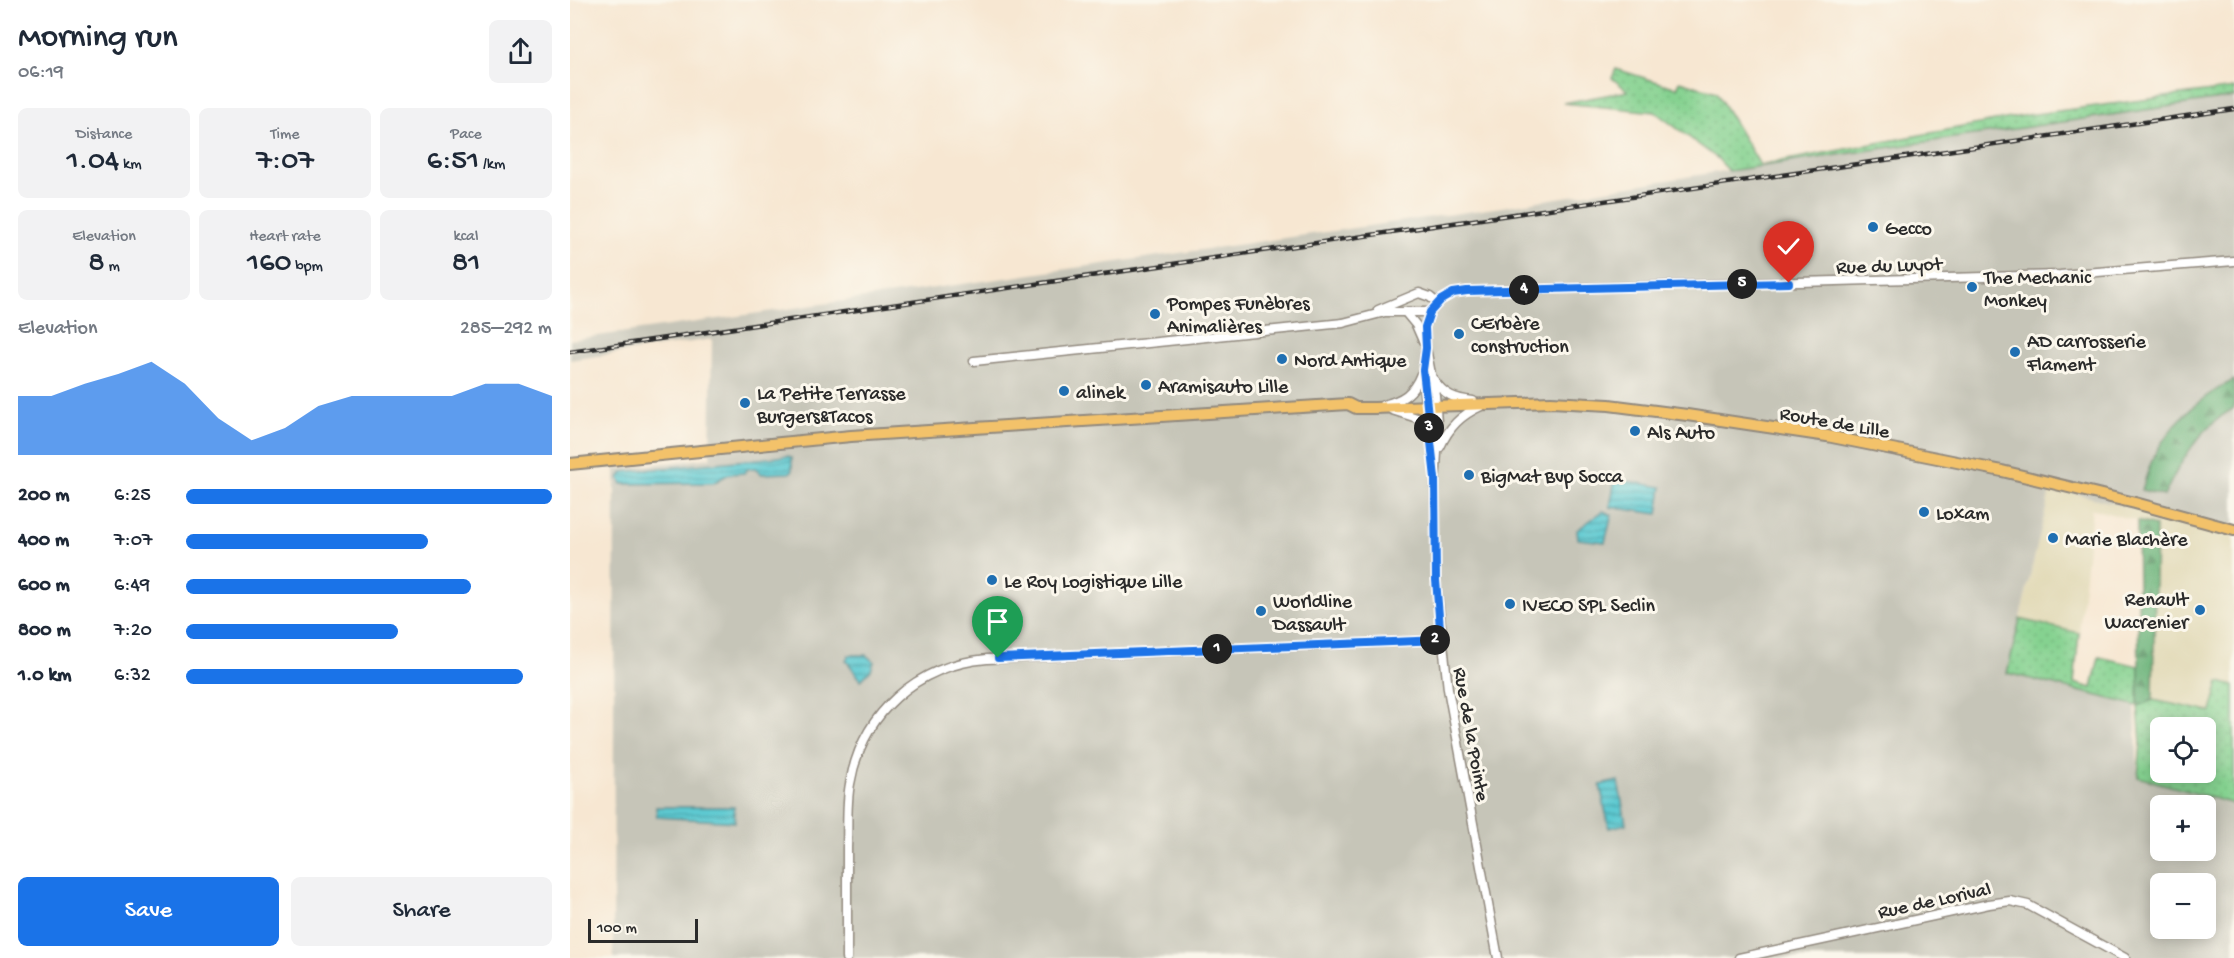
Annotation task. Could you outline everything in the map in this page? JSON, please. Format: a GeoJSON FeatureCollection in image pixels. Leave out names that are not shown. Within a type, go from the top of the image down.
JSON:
{"type":"FeatureCollection","features":[{"type":"Feature","properties":{"kind":"main road","name":"Route de Lille"},"geometry":{"type":"LineString","coordinates":[[570,464],[851,436],[1197,415],[1211,417],[1352,411],[1356,408],[1533,402],[1609,405],[1827,436],[2037,478],[2234,529]]}},
{"type":"Feature","properties":{"kind":"street","name":"Rue du Luyot"},"geometry":{"type":"LineString","coordinates":[[1431,405],[1432,376],[1426,348],[1425,327],[1430,312],[1437,303],[1448,295],[1467,291],[2056,275],[2234,261]]}},
{"type":"Feature","properties":{"kind":"street"},"geometry":{"type":"LineString","coordinates":[[1365,317],[1413,295],[1423,294],[1437,303]]}},
{"type":"Feature","properties":{"kind":"street"},"geometry":{"type":"LineString","coordinates":[[1406,313],[1413,295]]}},
{"type":"Feature","properties":{"kind":"street"},"geometry":{"type":"LineString","coordinates":[[974,361],[1342,323],[1389,311],[1430,312]]}},
{"type":"Feature","properties":{"kind":"street"},"geometry":{"type":"LineString","coordinates":[[1374,408],[1406,397],[1414,390],[1423,370],[1426,348],[1419,330],[1406,313]]}},
{"type":"Feature","properties":{"kind":"street"},"geometry":{"type":"LineString","coordinates":[[1423,370],[1431,405],[1431,442],[1435,478]]}},
{"type":"Feature","properties":{"kind":"street"},"geometry":{"type":"LineString","coordinates":[[1432,376],[1443,391],[1452,397],[1492,403]]}},
{"type":"Feature","properties":{"kind":"street"},"geometry":{"type":"LineString","coordinates":[[1439,450],[1451,427],[1462,416],[1492,403]]}},
{"type":"Feature","properties":{"kind":"street","name":"Rue de la Pointe"},"geometry":{"type":"LineString","coordinates":[[1431,405],[1439,450],[1435,478],[1436,573],[1441,640],[1449,696],[1498,958]]}},
{"type":"Feature","properties":{"kind":"street"},"geometry":{"type":"LineString","coordinates":[[1374,408],[1400,412],[1417,418],[1423,423],[1431,442]]}},
{"type":"Feature","properties":{"kind":"street"},"geometry":{"type":"LineString","coordinates":[[847,958],[848,804],[849,787],[855,763],[866,736],[880,714],[905,690],[927,675],[956,664],[987,659],[1441,640]]}},
{"type":"Feature","properties":{"kind":"street","name":"Rue de Lorival"},"geometry":{"type":"LineString","coordinates":[[1739,958],[2010,901],[2033,908],[2125,958]]}},
{"type":"Feature","properties":{"kind":"shaded area"},"geometry":{"type":"Polygon","coordinates":[[[2234,97],[2234,535],[2051,487],[2007,673],[2135,705],[2138,777],[2150,780],[2150,783],[2159,783],[2202,795],[2150,795],[2150,861],[2216,861],[2216,799],[2234,804],[2234,958],[613,958],[615,469],[710,458],[712,339],[570,360],[570,340],[1502,207],[1760,165],[2234,97]]]}},
{"type":"Feature","properties":{"kind":"shaded area"},"geometry":{"type":"Polygon","coordinates":[[[2051,487],[2234,535],[2234,686],[2219,682],[2211,712],[2153,700],[2156,526],[2092,509],[2079,633],[2020,619],[2051,487]]]}},
{"type":"Feature","properties":{"kind":"green space"},"geometry":{"type":"Polygon","coordinates":[[[1616,69],[1677,88],[1680,81],[1716,92],[1760,165],[2027,115],[2234,88],[2234,97],[1729,171],[1718,159],[1655,112],[1563,103],[1628,91],[1612,78],[1616,69]]]}},
{"type":"Feature","properties":{"kind":"green space"},"geometry":{"type":"Polygon","coordinates":[[[2234,380],[2234,408],[2211,425],[2192,446],[2164,496],[2142,490],[2157,450],[2175,425],[2196,404],[2234,380]]]}},
{"type":"Feature","properties":{"kind":"green space"},"geometry":{"type":"Polygon","coordinates":[[[2137,521],[2156,526],[2153,700],[2138,706],[2139,675],[2137,521]]]}},
{"type":"Feature","properties":{"kind":"green space"},"geometry":{"type":"Polygon","coordinates":[[[2020,619],[2079,633],[2074,683],[2092,688],[2099,657],[2139,666],[2138,705],[2153,700],[2211,712],[2219,682],[2234,686],[2234,804],[2216,799],[2216,795],[2202,795],[2159,783],[2216,783],[2216,717],[2150,717],[2150,780],[2138,777],[2141,742],[2138,706],[2007,673],[2020,619]]]}},
{"type":"Feature","properties":{"kind":"water"},"geometry":{"type":"Polygon","coordinates":[[[788,456],[792,458],[792,471],[789,473],[762,474],[755,468],[748,469],[744,473],[729,474],[713,483],[622,484],[619,478],[623,472],[788,456]]]}},
{"type":"Feature","properties":{"kind":"water"},"geometry":{"type":"Polygon","coordinates":[[[1615,479],[1662,487],[1658,514],[1610,507],[1615,479]]]}},
{"type":"Feature","properties":{"kind":"water"},"geometry":{"type":"Polygon","coordinates":[[[1603,511],[1612,515],[1605,542],[1578,539],[1577,530],[1603,511]]]}},
{"type":"Feature","properties":{"kind":"water"},"geometry":{"type":"Polygon","coordinates":[[[849,655],[866,655],[874,662],[871,670],[861,680],[846,660],[849,655]]]}},
{"type":"Feature","properties":{"kind":"water"},"geometry":{"type":"Polygon","coordinates":[[[1618,781],[1626,824],[1609,828],[1600,785],[1618,781]]]}},
{"type":"Feature","properties":{"kind":"water"},"geometry":{"type":"Polygon","coordinates":[[[656,807],[734,807],[735,822],[657,817],[656,807]]]}},
{"type":"Feature","properties":{"kind":"railway"},"geometry":{"type":"LineString","coordinates":[[570,352],[2234,109]]}},
{"type":"Feature","properties":{"kind":"place","name":"Gecco"},"geometry":{"type":"Point","coordinates":[1873,227]}},
{"type":"Feature","properties":{"kind":"place","name":"The Mechanic Monkey"},"geometry":{"type":"Point","coordinates":[1972,287]}},
{"type":"Feature","properties":{"kind":"place","name":"Pompes Funèbres Animalières"},"geometry":{"type":"Point","coordinates":[1155,314]}},
{"type":"Feature","properties":{"kind":"place","name":"CErbère construction"},"geometry":{"type":"Point","coordinates":[1459,334]}},
{"type":"Feature","properties":{"kind":"place","name":"AD carrosserie Flament"},"geometry":{"type":"Point","coordinates":[2015,352]}},
{"type":"Feature","properties":{"kind":"place","name":"Nord Antique"},"geometry":{"type":"Point","coordinates":[1282,359]}},
{"type":"Feature","properties":{"kind":"place","name":"Aramisauto Lille"},"geometry":{"type":"Point","coordinates":[1146,385]}},
{"type":"Feature","properties":{"kind":"place","name":"alinek"},"geometry":{"type":"Point","coordinates":[1064,391]}},
{"type":"Feature","properties":{"kind":"place","name":"La Petite Terrasse Burgers&Tacos"},"geometry":{"type":"Point","coordinates":[745,403]}},
{"type":"Feature","properties":{"kind":"place","name":"Als Auto"},"geometry":{"type":"Point","coordinates":[1635,431]}},
{"type":"Feature","properties":{"kind":"place","name":"BigMat Bvp Socca"},"geometry":{"type":"Point","coordinates":[1469,475]}},
{"type":"Feature","properties":{"kind":"place","name":"Loxam"},"geometry":{"type":"Point","coordinates":[1924,512]}},
{"type":"Feature","properties":{"kind":"place","name":"Marie Blachère"},"geometry":{"type":"Point","coordinates":[2053,538]}},
{"type":"Feature","properties":{"kind":"place","name":"Le Roy Logistique Lille"},"geometry":{"type":"Point","coordinates":[992,580]}},
{"type":"Feature","properties":{"kind":"place","name":"IVECO SPL Seclin"},"geometry":{"type":"Point","coordinates":[1510,604]}},
{"type":"Feature","properties":{"kind":"place","name":"Renault Wacrenier"},"geometry":{"type":"Point","coordinates":[2200,610]}},
{"type":"Feature","properties":{"kind":"place","name":"Worldline Dassault"},"geometry":{"type":"Point","coordinates":[1261,611]}},
{"type":"Feature","properties":{"kind":"route"},"geometry":{"type":"LineString","coordinates":[[998,658],[1441,640],[1436,580],[1435,478],[1423,370],[1426,348],[1425,327],[1430,312],[1437,303],[1448,295],[1467,291],[1789,283]]}}]}
